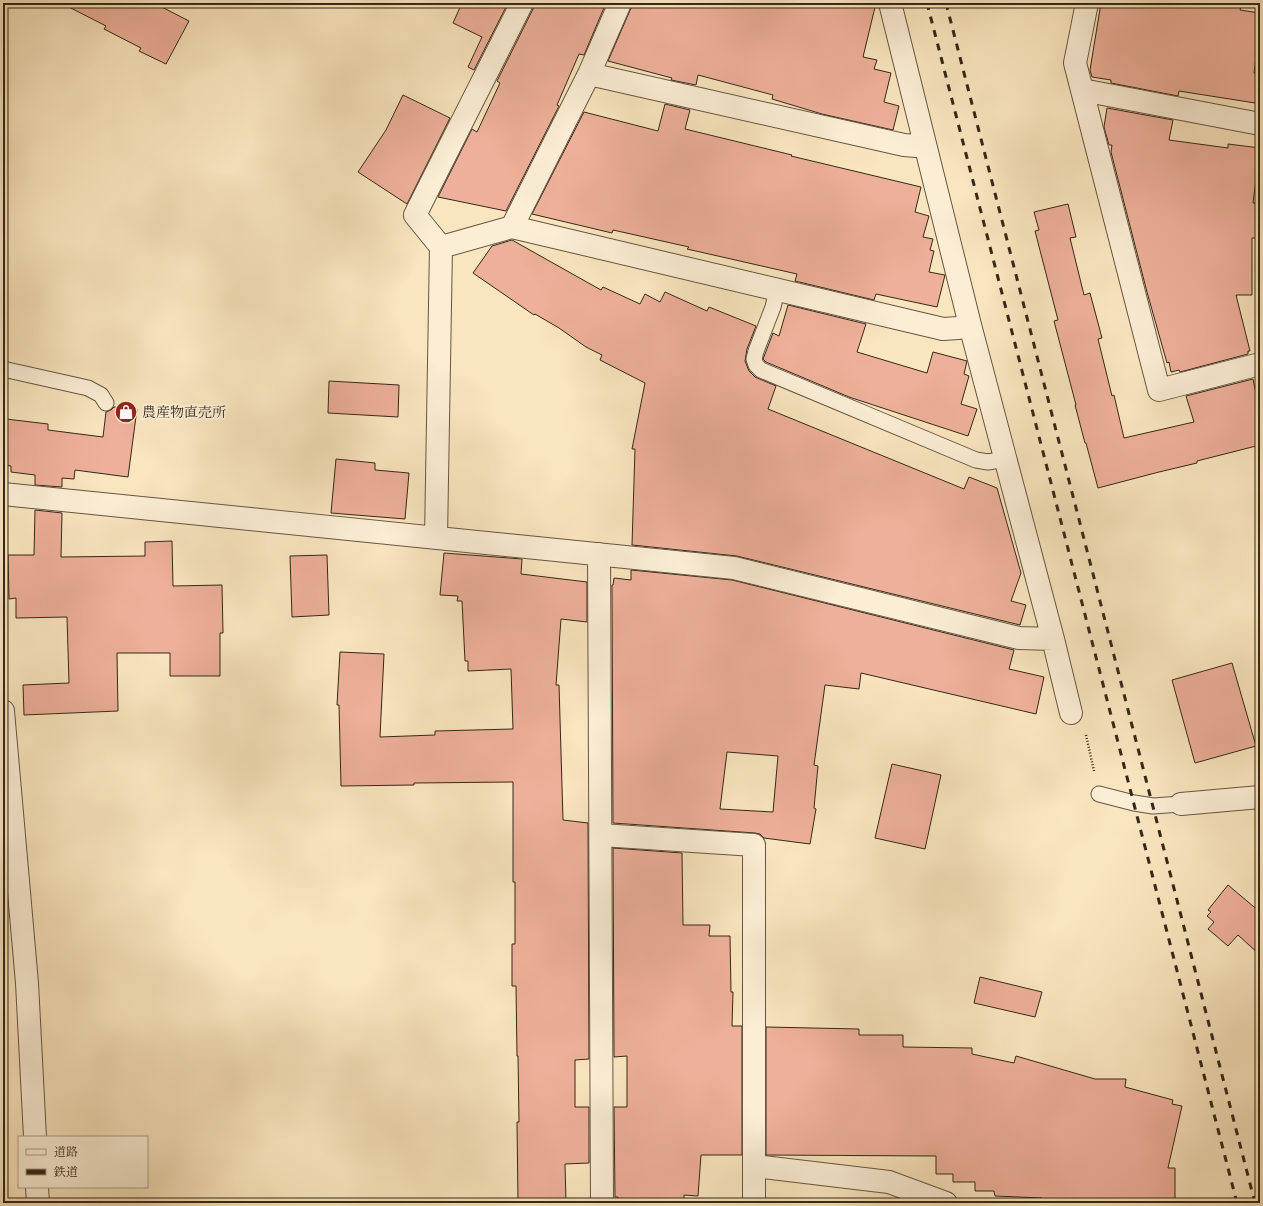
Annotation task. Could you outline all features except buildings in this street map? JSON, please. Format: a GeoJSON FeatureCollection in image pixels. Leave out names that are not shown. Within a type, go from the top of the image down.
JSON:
{"type":"FeatureCollection","features":[{"type":"Feature","properties":{"kind":"street"},"geometry":{"type":"LineString","coordinates":[[436,538],[440,247],[415,215],[522,3]]}},
{"type":"Feature","properties":{"kind":"street"},"geometry":{"type":"LineString","coordinates":[[512,227],[588,74],[620,3]]}},
{"type":"Feature","properties":{"kind":"street"},"geometry":{"type":"LineString","coordinates":[[890,3],[970,325],[1053,639],[1071,713]]}},
{"type":"Feature","properties":{"kind":"street"},"geometry":{"type":"LineString","coordinates":[[1087,3],[1075,63],[1159,390],[1260,364]]}},
{"type":"Feature","properties":{"kind":"street"},"geometry":{"type":"LineString","coordinates":[[588,74],[904,145],[916,146],[925,144]]}},
{"type":"Feature","properties":{"kind":"street"},"geometry":{"type":"LineString","coordinates":[[1082,90],[1260,124]]}},
{"type":"Feature","properties":{"kind":"street"},"geometry":{"type":"LineString","coordinates":[[440,247],[512,227],[943,329],[958,328],[970,325]]}},
{"type":"Feature","properties":{"kind":"street"},"geometry":{"type":"LineString","coordinates":[[3,494],[734,568],[1019,638],[1053,639]]}},
{"type":"Feature","properties":{"kind":"street"},"geometry":{"type":"LineString","coordinates":[[599,554],[602,1203]]}},
{"type":"Feature","properties":{"kind":"street"},"geometry":{"type":"LineString","coordinates":[[3,711],[4,748],[27,983],[35,1136]]}},
{"type":"Feature","properties":{"kind":"street"},"geometry":{"type":"LineString","coordinates":[[1181,804],[1260,797]]}},
{"type":"Feature","properties":{"kind":"street"},"geometry":{"type":"LineString","coordinates":[[601,835],[754,845],[754,1203]]}},
{"type":"Feature","properties":{"kind":"street"},"geometry":{"type":"LineString","coordinates":[[754,1166],[889,1182],[946,1203]]}},
{"type":"Feature","properties":{"kind":"street"},"geometry":{"type":"LineString","coordinates":[[37,1188],[38,1203]]}},
{"type":"Feature","properties":{"kind":"lane"},"geometry":{"type":"LineString","coordinates":[[777,290],[773,306],[754,359],[756,365],[761,370],[976,460],[988,462],[1006,459]]}},
{"type":"Feature","properties":{"kind":"lane"},"geometry":{"type":"LineString","coordinates":[[3,369],[88,388],[101,395],[106,403]]}},
{"type":"Feature","properties":{"kind":"lane"},"geometry":{"type":"LineString","coordinates":[[1100,794],[1134,803],[1153,806],[1181,804]]}},
{"type":"Feature","properties":{"kind":"path"},"geometry":{"type":"LineString","coordinates":[[1071,713],[1084,725],[1100,794]]}},
{"type":"Feature","properties":{"kind":"railway"},"geometry":{"type":"LineString","coordinates":[[927,3],[1237,1203]]}},
{"type":"Feature","properties":{"kind":"railway"},"geometry":{"type":"LineString","coordinates":[[946,3],[1255,1203]]}},
{"type":"Feature","properties":{"kind":"place","name":"農産物直売所"},"geometry":{"type":"Point","coordinates":[126,412]}}]}
